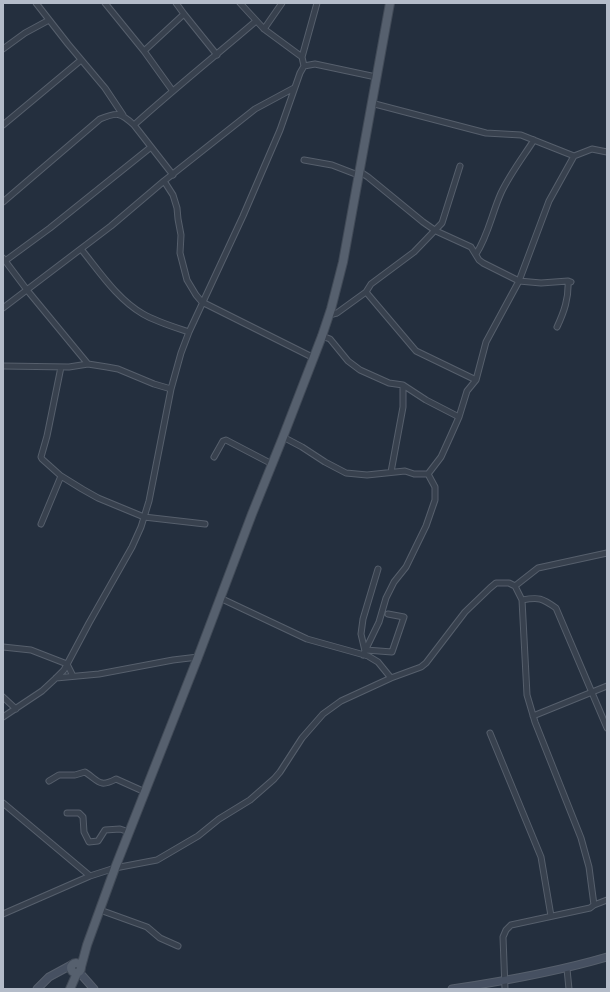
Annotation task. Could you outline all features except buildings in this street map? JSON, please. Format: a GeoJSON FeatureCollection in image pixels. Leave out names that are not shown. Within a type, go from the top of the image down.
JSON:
{"type":"FeatureCollection","features":[{"type":"Feature","properties":{"kind":"main road"},"geometry":{"type":"LineString","coordinates":[[70,989],[76,968],[87,945],[129,832],[314,358],[329,315],[343,262],[390,3]]}},
{"type":"Feature","properties":{"kind":"main road"},"geometry":{"type":"LineString","coordinates":[[452,989],[505,985],[607,957]]}},
{"type":"Feature","properties":{"kind":"main road"},"geometry":{"type":"LineString","coordinates":[[37,989],[49,977],[57,972],[76,968]]}},
{"type":"Feature","properties":{"kind":"main road"},"geometry":{"type":"LineString","coordinates":[[76,968],[91,986]]}},
{"type":"Feature","properties":{"kind":"street"},"geometry":{"type":"LineString","coordinates":[[36,3],[105,88],[123,115],[134,125],[173,174]]}},
{"type":"Feature","properties":{"kind":"street"},"geometry":{"type":"LineString","coordinates":[[105,3],[144,51],[172,90]]}},
{"type":"Feature","properties":{"kind":"street"},"geometry":{"type":"LineString","coordinates":[[176,3],[217,55]]}},
{"type":"Feature","properties":{"kind":"street"},"geometry":{"type":"LineString","coordinates":[[240,3],[264,29],[302,57]]}},
{"type":"Feature","properties":{"kind":"street"},"geometry":{"type":"LineString","coordinates":[[264,29],[282,3]]}},
{"type":"Feature","properties":{"kind":"street"},"geometry":{"type":"LineString","coordinates":[[3,717],[42,691],[68,664],[89,623],[132,547],[144,517],[156,468],[171,389],[189,332],[246,209],[280,130],[294,88],[304,66],[302,57],[317,3]]}},
{"type":"Feature","properties":{"kind":"street"},"geometry":{"type":"LineString","coordinates":[[144,51],[184,14]]}},
{"type":"Feature","properties":{"kind":"street"},"geometry":{"type":"LineString","coordinates":[[3,49],[25,33],[49,20]]}},
{"type":"Feature","properties":{"kind":"street"},"geometry":{"type":"LineString","coordinates":[[134,125],[172,90],[217,55],[256,21]]}},
{"type":"Feature","properties":{"kind":"street"},"geometry":{"type":"LineString","coordinates":[[3,125],[82,60]]}},
{"type":"Feature","properties":{"kind":"street"},"geometry":{"type":"LineString","coordinates":[[304,66],[315,64],[376,77]]}},
{"type":"Feature","properties":{"kind":"street"},"geometry":{"type":"LineString","coordinates":[[3,308],[80,249],[255,109],[294,88]]}},
{"type":"Feature","properties":{"kind":"street"},"geometry":{"type":"LineString","coordinates":[[371,103],[486,133],[521,135],[574,156]]}},
{"type":"Feature","properties":{"kind":"street"},"geometry":{"type":"LineString","coordinates":[[3,202],[100,119],[114,113],[123,115]]}},
{"type":"Feature","properties":{"kind":"street"},"geometry":{"type":"LineString","coordinates":[[476,254],[482,244],[501,194],[534,140]]}},
{"type":"Feature","properties":{"kind":"street"},"geometry":{"type":"LineString","coordinates":[[88,364],[4,260],[56,224],[151,147]]}},
{"type":"Feature","properties":{"kind":"street"},"geometry":{"type":"LineString","coordinates":[[428,474],[441,457],[459,417],[467,391],[476,380],[486,342],[519,281],[549,201],[574,156],[592,149],[607,152]]}},
{"type":"Feature","properties":{"kind":"street"},"geometry":{"type":"LineString","coordinates":[[304,160],[332,165],[368,176],[423,222],[436,231],[471,247],[479,260],[483,263],[519,281],[541,283],[570,282],[566,307],[557,327]]}},
{"type":"Feature","properties":{"kind":"street"},"geometry":{"type":"LineString","coordinates":[[329,315],[337,312],[366,292],[371,284],[414,252],[436,231],[442,223],[460,166]]}},
{"type":"Feature","properties":{"kind":"street"},"geometry":{"type":"LineString","coordinates":[[164,181],[173,195],[177,208],[182,235],[180,253],[187,280],[196,295],[202,302],[314,358]]}},
{"type":"Feature","properties":{"kind":"street"},"geometry":{"type":"LineString","coordinates":[[80,249],[115,291],[132,306],[143,314],[189,332]]}},
{"type":"Feature","properties":{"kind":"street"},"geometry":{"type":"LineString","coordinates":[[366,292],[416,351],[476,380]]}},
{"type":"Feature","properties":{"kind":"street"},"geometry":{"type":"LineString","coordinates":[[322,336],[330,339],[348,361],[360,370],[389,383],[403,385],[426,400],[459,417]]}},
{"type":"Feature","properties":{"kind":"street"},"geometry":{"type":"LineString","coordinates":[[3,366],[69,367],[88,364],[118,370],[171,389]]}},
{"type":"Feature","properties":{"kind":"street"},"geometry":{"type":"LineString","coordinates":[[61,367],[47,436],[41,457],[45,462],[61,476],[98,498],[144,517],[205,524]]}},
{"type":"Feature","properties":{"kind":"street"},"geometry":{"type":"LineString","coordinates":[[391,472],[403,407],[403,385]]}},
{"type":"Feature","properties":{"kind":"street"},"geometry":{"type":"LineString","coordinates":[[283,437],[346,473],[367,475],[404,471],[414,474],[428,474]]}},
{"type":"Feature","properties":{"kind":"street"},"geometry":{"type":"LineString","coordinates":[[214,457],[226,440],[272,464]]}},
{"type":"Feature","properties":{"kind":"street"},"geometry":{"type":"LineString","coordinates":[[365,652],[379,622],[388,593],[394,582],[406,568],[426,526],[435,500],[435,487],[428,474]]}},
{"type":"Feature","properties":{"kind":"street"},"geometry":{"type":"LineString","coordinates":[[41,524],[61,476]]}},
{"type":"Feature","properties":{"kind":"street"},"geometry":{"type":"LineString","coordinates":[[515,586],[538,568],[607,553]]}},
{"type":"Feature","properties":{"kind":"street"},"geometry":{"type":"LineString","coordinates":[[378,569],[363,619],[361,634],[365,652],[368,656],[378,662],[392,678]]}},
{"type":"Feature","properties":{"kind":"street"},"geometry":{"type":"LineString","coordinates":[[3,914],[90,876],[116,868],[157,860],[198,836],[219,819],[250,800],[274,779],[302,738],[323,714],[341,701],[392,678],[421,667],[426,663],[465,612],[496,583],[509,583],[515,586],[522,600],[527,695],[533,716],[581,838],[589,867],[594,905]]}},
{"type":"Feature","properties":{"kind":"street"},"geometry":{"type":"LineString","coordinates":[[220,598],[307,639],[365,652],[392,652],[404,617],[388,614]]}},
{"type":"Feature","properties":{"kind":"street"},"geometry":{"type":"LineString","coordinates":[[522,600],[540,598],[556,608],[607,728]]}},
{"type":"Feature","properties":{"kind":"street"},"geometry":{"type":"LineString","coordinates":[[3,647],[31,650],[68,664],[73,676]]}},
{"type":"Feature","properties":{"kind":"street"},"geometry":{"type":"LineString","coordinates":[[56,678],[99,674],[173,660],[198,657]]}},
{"type":"Feature","properties":{"kind":"street"},"geometry":{"type":"LineString","coordinates":[[533,716],[607,686]]}},
{"type":"Feature","properties":{"kind":"street"},"geometry":{"type":"LineString","coordinates":[[3,697],[16,709]]}},
{"type":"Feature","properties":{"kind":"street"},"geometry":{"type":"LineString","coordinates":[[490,733],[541,857],[551,916]]}},
{"type":"Feature","properties":{"kind":"street"},"geometry":{"type":"LineString","coordinates":[[49,781],[58,775],[75,775],[85,772],[98,782],[107,784],[116,779],[145,792]]}},
{"type":"Feature","properties":{"kind":"street"},"geometry":{"type":"LineString","coordinates":[[3,803],[90,876]]}},
{"type":"Feature","properties":{"kind":"street"},"geometry":{"type":"LineString","coordinates":[[67,813],[79,813],[83,817],[84,832],[89,842],[98,841],[105,830],[120,829],[129,832]]}},
{"type":"Feature","properties":{"kind":"street"},"geometry":{"type":"LineString","coordinates":[[505,985],[503,937],[506,930],[511,925],[590,908],[607,900]]}},
{"type":"Feature","properties":{"kind":"street"},"geometry":{"type":"LineString","coordinates":[[100,910],[147,927],[160,938],[178,946]]}},
{"type":"Feature","properties":{"kind":"street"},"geometry":{"type":"LineString","coordinates":[[567,969],[569,989]]}}]}
